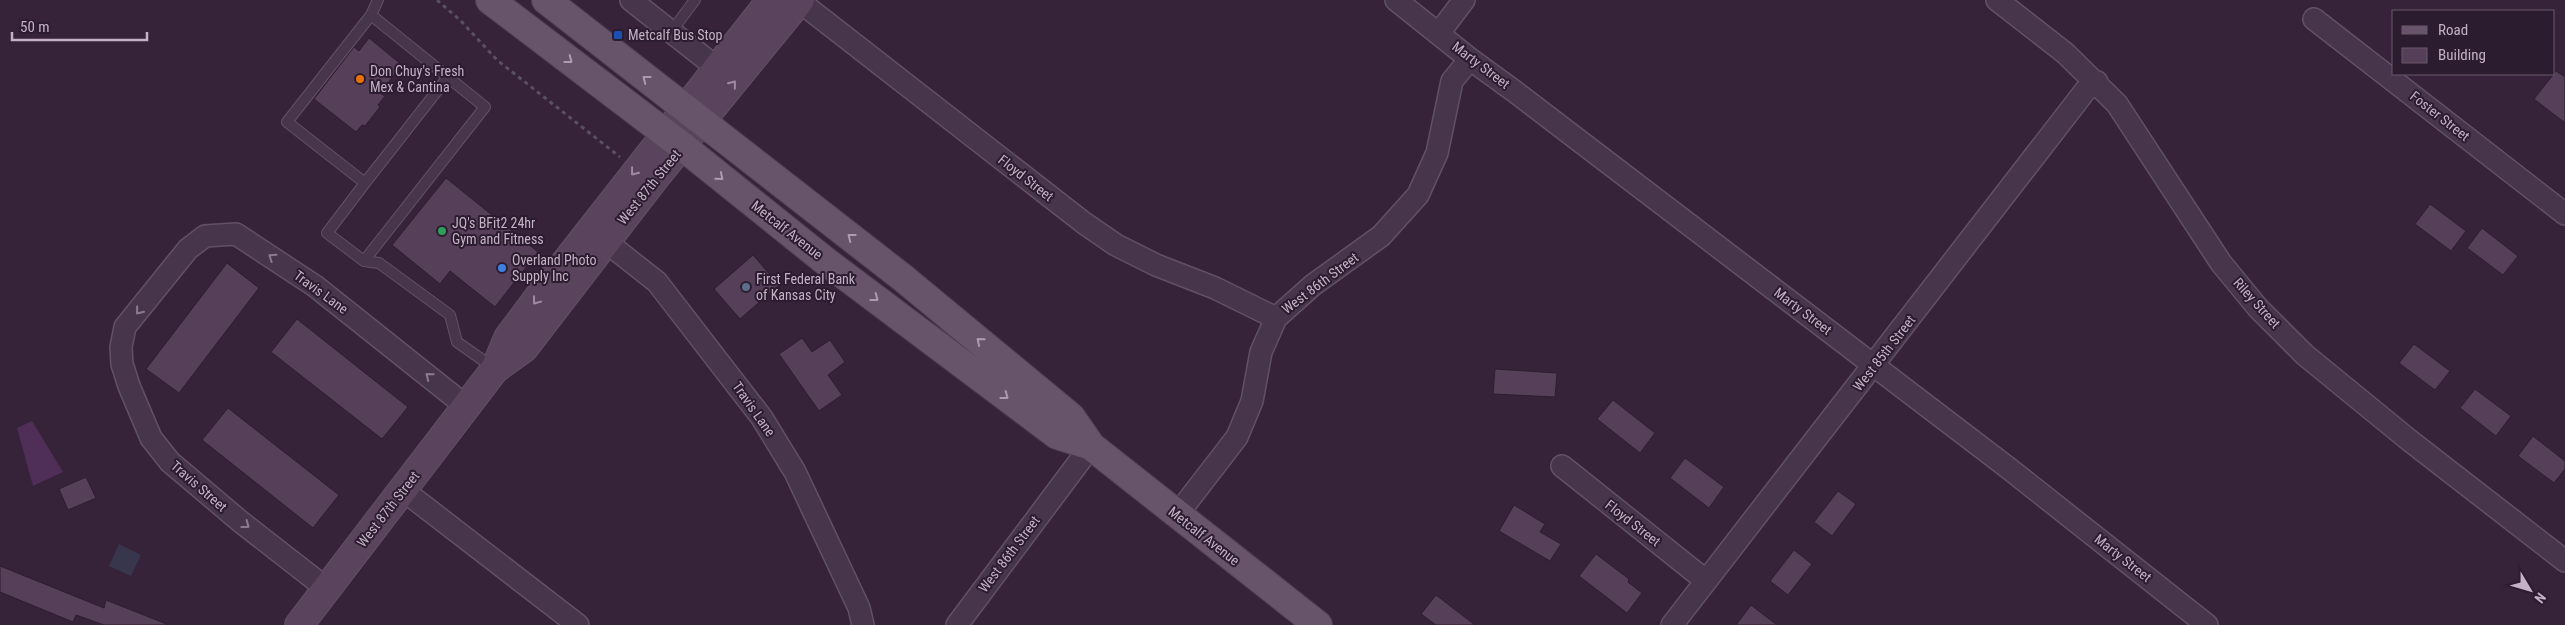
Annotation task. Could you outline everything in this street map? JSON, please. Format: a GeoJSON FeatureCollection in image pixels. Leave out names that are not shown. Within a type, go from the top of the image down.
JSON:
{"type":"FeatureCollection","features":[{"type":"Feature","properties":{"kind":"main road","name":"Metcalf Avenue"},"geometry":{"type":"LineString","coordinates":[[490,0],[673,140],[824,260],[1057,435],[1091,446]]}},
{"type":"Feature","properties":{"kind":"main road","name":"Metcalf Avenue"},"geometry":{"type":"LineString","coordinates":[[546,0],[903,278],[1072,417],[1091,446],[1318,625]]}},
{"type":"Feature","properties":{"kind":"street"},"geometry":{"type":"LineString","coordinates":[[631,0],[717,68]]}},
{"type":"Feature","properties":{"kind":"street","name":"West 87th Street"},"geometry":{"type":"LineString","coordinates":[[694,115],[717,68],[771,0]]}},
{"type":"Feature","properties":{"kind":"street","name":"Marty Street"},"geometry":{"type":"LineString","coordinates":[[1396,0],[1470,59],[2126,560],[2207,625]]}},
{"type":"Feature","properties":{"kind":"street"},"geometry":{"type":"LineString","coordinates":[[1439,33],[1464,0]]}},
{"type":"Feature","properties":{"kind":"street","name":"Riley Street"},"geometry":{"type":"LineString","coordinates":[[1998,0],[2066,53],[2097,82],[2122,111],[2221,263],[2258,308],[2305,355],[2345,389],[2565,561]]}},
{"type":"Feature","properties":{"kind":"street","name":"West 87th Street"},"geometry":{"type":"LineString","coordinates":[[495,369],[524,348],[605,241],[673,140],[799,1]]}},
{"type":"Feature","properties":{"kind":"street","name":"Floyd Street"},"geometry":{"type":"LineString","coordinates":[[799,1],[1076,217],[1116,245],[1156,265],[1215,288],[1276,318]]}},
{"type":"Feature","properties":{"kind":"street","name":"Foster Street"},"geometry":{"type":"LineString","coordinates":[[2314,19],[2565,214]]}},
{"type":"Feature","properties":{"kind":"street","name":"West 86th Street"},"geometry":{"type":"LineString","coordinates":[[1177,514],[1237,437],[1252,401],[1261,352],[1276,318],[1313,286],[1381,236],[1414,200],[1437,153],[1452,81],[1470,59]]}},
{"type":"Feature","properties":{"kind":"street","name":"West 85th Street"},"geometry":{"type":"LineString","coordinates":[[1672,625],[2079,99],[2097,82]]}},
{"type":"Feature","properties":{"kind":"street","name":"West 87th Street"},"geometry":{"type":"LineString","coordinates":[[299,625],[467,407],[495,369],[508,338],[637,168],[673,140]]}},
{"type":"Feature","properties":{"kind":"street","name":"Travis Lane"},"geometry":{"type":"LineString","coordinates":[[169,272],[188,249],[205,236],[236,234],[314,286],[467,407]]}},
{"type":"Feature","properties":{"kind":"street","name":"Travis Lane"},"geometry":{"type":"LineString","coordinates":[[605,241],[657,282],[762,418],[795,472],[861,617],[872,625]]}},
{"type":"Feature","properties":{"kind":"street","name":"Travis Street"},"geometry":{"type":"LineString","coordinates":[[169,272],[125,327],[121,347],[122,364],[129,386],[151,438],[170,462],[241,522],[327,589]]}},
{"type":"Feature","properties":{"kind":"street","name":"West 86th Street"},"geometry":{"type":"LineString","coordinates":[[957,621],[1091,446]]}},
{"type":"Feature","properties":{"kind":"street","name":"Floyd Street"},"geometry":{"type":"LineString","coordinates":[[1562,466],[1705,580]]}},
{"type":"Feature","properties":{"kind":"street"},"geometry":{"type":"LineString","coordinates":[[403,490],[578,625]]}},
{"type":"Feature","properties":{"kind":"lane"},"geometry":{"type":"LineString","coordinates":[[366,183],[287,122],[371,15],[378,0]]}},
{"type":"Feature","properties":{"kind":"lane"},"geometry":{"type":"LineString","coordinates":[[670,32],[694,0]]}},
{"type":"Feature","properties":{"kind":"lane"},"geometry":{"type":"LineString","coordinates":[[364,261],[485,107],[371,15]]}},
{"type":"Feature","properties":{"kind":"lane"},"geometry":{"type":"LineString","coordinates":[[448,77],[327,233],[364,261],[379,263],[450,315],[457,342],[495,369]]}},
{"type":"Feature","properties":{"kind":"path"},"geometry":{"type":"LineString","coordinates":[[437,0],[461,21],[497,60],[548,102],[637,168]]}},
{"type":"Feature","properties":{"kind":"shaded area"},"geometry":{"type":"Polygon","coordinates":[[[32,421],[63,472],[33,486],[17,428],[32,421]]]}},
{"type":"Feature","properties":{"kind":"shaded area"},"geometry":{"type":"Polygon","coordinates":[[[119,544],[141,555],[131,576],[109,566],[119,544]]]}},
{"type":"Feature","properties":{"kind":"building","name":"Don Chuy's Fresh Mex & Cantina"},"geometry":{"type":"Polygon","coordinates":[[[369,38],[402,65],[380,93],[385,96],[378,105],[380,107],[365,126],[362,125],[356,132],[314,99],[354,47],[359,51],[369,38]]]}},
{"type":"Feature","properties":{"kind":"building"},"geometry":{"type":"Polygon","coordinates":[[[2556,71],[2565,77],[2565,123],[2534,99],[2553,75],[2555,75],[2556,71]]]}},
{"type":"Feature","properties":{"kind":"building"},"geometry":{"type":"Polygon","coordinates":[[[446,178],[538,252],[495,307],[450,271],[440,284],[392,245],[446,178]]]}},
{"type":"Feature","properties":{"kind":"building"},"geometry":{"type":"Polygon","coordinates":[[[2430,204],[2466,231],[2451,251],[2415,224],[2430,204]]]}},
{"type":"Feature","properties":{"kind":"building"},"geometry":{"type":"Polygon","coordinates":[[[2482,228],[2518,256],[2503,275],[2467,248],[2482,228]]]}},
{"type":"Feature","properties":{"kind":"building","name":"First Federal Bank of Kansas City"},"geometry":{"type":"Polygon","coordinates":[[[753,255],[779,285],[740,319],[714,289],[753,255]]]}},
{"type":"Feature","properties":{"kind":"building"},"geometry":{"type":"Polygon","coordinates":[[[227,263],[259,288],[179,393],[146,369],[227,263]]]}},
{"type":"Feature","properties":{"kind":"building"},"geometry":{"type":"Polygon","coordinates":[[[297,319],[408,407],[382,439],[271,352],[297,319]]]}},
{"type":"Feature","properties":{"kind":"building"},"geometry":{"type":"Polygon","coordinates":[[[802,338],[812,352],[830,340],[845,362],[828,375],[842,395],[819,411],[779,354],[802,338]]]}},
{"type":"Feature","properties":{"kind":"building"},"geometry":{"type":"Polygon","coordinates":[[[2414,344],[2450,371],[2435,390],[2399,363],[2414,344]]]}},
{"type":"Feature","properties":{"kind":"building"},"geometry":{"type":"Polygon","coordinates":[[[1495,369],[1557,373],[1555,397],[1493,394],[1495,369]]]}},
{"type":"Feature","properties":{"kind":"building"},"geometry":{"type":"Polygon","coordinates":[[[2475,389],[2511,416],[2496,436],[2460,408],[2475,389]]]}},
{"type":"Feature","properties":{"kind":"building"},"geometry":{"type":"Polygon","coordinates":[[[1613,400],[1655,433],[1640,453],[1597,419],[1613,400]]]}},
{"type":"Feature","properties":{"kind":"building"},"geometry":{"type":"Polygon","coordinates":[[[228,408],[339,495],[313,528],[202,440],[228,408]]]}},
{"type":"Feature","properties":{"kind":"building"},"geometry":{"type":"Polygon","coordinates":[[[2533,436],[2565,461],[2565,469],[2554,483],[2518,456],[2533,436]]]}},
{"type":"Feature","properties":{"kind":"building"},"geometry":{"type":"Polygon","coordinates":[[[1685,458],[1724,487],[1709,508],[1670,478],[1685,458]]]}},
{"type":"Feature","properties":{"kind":"building"},"geometry":{"type":"Polygon","coordinates":[[[86,477],[96,498],[68,510],[59,489],[86,477]]]}},
{"type":"Feature","properties":{"kind":"building"},"geometry":{"type":"Polygon","coordinates":[[[1838,491],[1856,504],[1832,536],[1814,522],[1838,491]]]}},
{"type":"Feature","properties":{"kind":"building"},"geometry":{"type":"Polygon","coordinates":[[[1514,505],[1545,524],[1540,532],[1561,544],[1550,561],[1499,531],[1514,505]]]}},
{"type":"Feature","properties":{"kind":"building"},"geometry":{"type":"Polygon","coordinates":[[[1794,550],[1812,564],[1788,595],[1770,581],[1794,550]]]}},
{"type":"Feature","properties":{"kind":"building"},"geometry":{"type":"Polygon","coordinates":[[[1596,554],[1629,579],[1628,582],[1642,593],[1627,613],[1579,576],[1596,554]]]}},
{"type":"Feature","properties":{"kind":"building"},"geometry":{"type":"Polygon","coordinates":[[[0,566],[104,608],[106,600],[169,625],[104,625],[76,615],[73,622],[0,592],[0,566]]]}},
{"type":"Feature","properties":{"kind":"building"},"geometry":{"type":"Polygon","coordinates":[[[1436,595],[1475,625],[1436,625],[1421,614],[1436,595]]]}},
{"type":"Feature","properties":{"kind":"building"},"geometry":{"type":"Polygon","coordinates":[[[1751,605],[1777,625],[1736,625],[1751,605]]]}},
{"type":"Feature","properties":{"kind":"place","name":"Metcalf Bus Stop"},"geometry":{"type":"Point","coordinates":[618,35]}},
{"type":"Feature","properties":{"kind":"place","name":"Don Chuy's Fresh Mex & Cantina"},"geometry":{"type":"Point","coordinates":[360,79]}},
{"type":"Feature","properties":{"kind":"place","name":"JQ's BFit2 24hr Gym and Fitness"},"geometry":{"type":"Point","coordinates":[442,231]}},
{"type":"Feature","properties":{"kind":"place","name":"Overland Photo Supply Inc"},"geometry":{"type":"Point","coordinates":[502,268]}},
{"type":"Feature","properties":{"kind":"place","name":"First Federal Bank of Kansas City"},"geometry":{"type":"Point","coordinates":[746,287]}}]}
